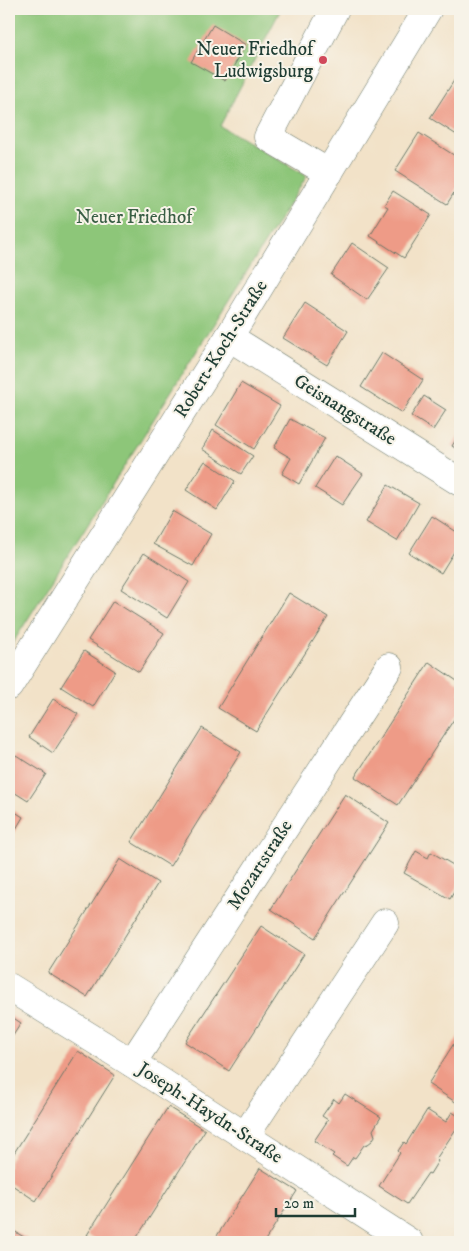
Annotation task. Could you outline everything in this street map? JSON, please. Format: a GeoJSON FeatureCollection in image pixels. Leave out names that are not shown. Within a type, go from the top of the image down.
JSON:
{"type":"FeatureCollection","features":[{"type":"Feature","properties":{"kind":"street"},"geometry":{"type":"LineString","coordinates":[[329,173],[268,137],[335,9]]}},
{"type":"Feature","properties":{"kind":"street","name":"Robert-Koch-Straße"},"geometry":{"type":"LineString","coordinates":[[9,686],[229,337],[428,9]]}},
{"type":"Feature","properties":{"kind":"street","name":"Geisnangstraße"},"geometry":{"type":"LineString","coordinates":[[229,337],[460,482]]}},
{"type":"Feature","properties":{"kind":"street","name":"Mozartstraße"},"geometry":{"type":"LineString","coordinates":[[132,1062],[389,667]]}},
{"type":"Feature","properties":{"kind":"street"},"geometry":{"type":"LineString","coordinates":[[245,1136],[385,923]]}},
{"type":"Feature","properties":{"kind":"street","name":"Joseph-Haydn-Straße"},"geometry":{"type":"LineString","coordinates":[[9,987],[132,1062],[409,1242]]}},
{"type":"Feature","properties":{"kind":"green space","name":"Neuer Friedhof"},"geometry":{"type":"Polygon","coordinates":[[[9,9],[281,9],[220,126],[307,176],[9,649],[9,9]]]}},
{"type":"Feature","properties":{"kind":"building"},"geometry":{"type":"Polygon","coordinates":[[[213,25],[246,45],[225,81],[191,62],[213,25]]]}},
{"type":"Feature","properties":{"kind":"building"},"geometry":{"type":"Polygon","coordinates":[[[455,79],[460,82],[460,137],[430,118],[455,79]]]}},
{"type":"Feature","properties":{"kind":"building"},"geometry":{"type":"Polygon","coordinates":[[[419,133],[460,159],[460,183],[447,204],[395,171],[419,133]]]}},
{"type":"Feature","properties":{"kind":"building"},"geometry":{"type":"Polygon","coordinates":[[[393,191],[431,215],[404,258],[370,236],[388,207],[384,205],[393,191]]]}},
{"type":"Feature","properties":{"kind":"building"},"geometry":{"type":"Polygon","coordinates":[[[352,243],[389,268],[367,300],[331,275],[352,243]]]}},
{"type":"Feature","properties":{"kind":"building"},"geometry":{"type":"Polygon","coordinates":[[[305,303],[348,331],[327,365],[283,338],[305,303]]]}},
{"type":"Feature","properties":{"kind":"building"},"geometry":{"type":"Polygon","coordinates":[[[382,353],[423,380],[402,413],[361,387],[382,353]]]}},
{"type":"Feature","properties":{"kind":"building"},"geometry":{"type":"Polygon","coordinates":[[[241,383],[280,406],[254,449],[216,425],[241,383]]]}},
{"type":"Feature","properties":{"kind":"building"},"geometry":{"type":"Polygon","coordinates":[[[424,396],[446,410],[433,430],[411,416],[424,396]]]}},
{"type":"Feature","properties":{"kind":"building"},"geometry":{"type":"Polygon","coordinates":[[[290,419],[325,438],[299,484],[282,474],[291,458],[274,448],[290,419]]]}},
{"type":"Feature","properties":{"kind":"building"},"geometry":{"type":"Polygon","coordinates":[[[213,430],[253,456],[241,474],[202,449],[213,430]]]}},
{"type":"Feature","properties":{"kind":"building"},"geometry":{"type":"Polygon","coordinates":[[[460,433],[460,451],[452,446],[460,433]]]}},
{"type":"Feature","properties":{"kind":"building"},"geometry":{"type":"Polygon","coordinates":[[[335,456],[363,474],[342,505],[315,488],[335,456]]]}},
{"type":"Feature","properties":{"kind":"building"},"geometry":{"type":"Polygon","coordinates":[[[205,461],[235,481],[217,510],[186,490],[205,461]]]}},
{"type":"Feature","properties":{"kind":"building"},"geometry":{"type":"Polygon","coordinates":[[[388,485],[419,503],[397,541],[366,522],[388,485]]]}},
{"type":"Feature","properties":{"kind":"building"},"geometry":{"type":"Polygon","coordinates":[[[172,511],[211,534],[193,566],[153,544],[172,511]]]}},
{"type":"Feature","properties":{"kind":"building"},"geometry":{"type":"Polygon","coordinates":[[[432,516],[460,534],[460,542],[441,573],[409,553],[432,516]]]}},
{"type":"Feature","properties":{"kind":"building"},"geometry":{"type":"Polygon","coordinates":[[[144,553],[189,582],[167,618],[121,589],[144,553]]]}},
{"type":"Feature","properties":{"kind":"building"},"geometry":{"type":"Polygon","coordinates":[[[289,593],[328,617],[256,731],[218,708],[289,593]]]}},
{"type":"Feature","properties":{"kind":"building"},"geometry":{"type":"Polygon","coordinates":[[[113,601],[164,633],[139,672],[88,640],[113,601]]]}},
{"type":"Feature","properties":{"kind":"building"},"geometry":{"type":"Polygon","coordinates":[[[84,651],[115,671],[93,707],[61,687],[84,651]]]}},
{"type":"Feature","properties":{"kind":"building"},"geometry":{"type":"Polygon","coordinates":[[[429,662],[460,683],[460,710],[398,805],[355,777],[429,662]]]}},
{"type":"Feature","properties":{"kind":"building"},"geometry":{"type":"Polygon","coordinates":[[[53,699],[78,714],[53,753],[29,737],[53,699]]]}},
{"type":"Feature","properties":{"kind":"building"},"geometry":{"type":"Polygon","coordinates":[[[202,728],[241,752],[170,866],[131,842],[202,728]]]}},
{"type":"Feature","properties":{"kind":"building"},"geometry":{"type":"Polygon","coordinates":[[[16,755],[46,774],[28,801],[9,789],[9,766],[16,755]]]}},
{"type":"Feature","properties":{"kind":"building"},"geometry":{"type":"Polygon","coordinates":[[[345,794],[389,823],[315,938],[271,909],[345,794]]]}},
{"type":"Feature","properties":{"kind":"building"},"geometry":{"type":"Polygon","coordinates":[[[9,808],[23,817],[9,841],[9,808]]]}},
{"type":"Feature","properties":{"kind":"building"},"geometry":{"type":"Polygon","coordinates":[[[416,851],[428,858],[431,852],[460,869],[460,881],[450,899],[404,873],[416,851]]]}},
{"type":"Feature","properties":{"kind":"building"},"geometry":{"type":"Polygon","coordinates":[[[120,859],[158,883],[87,997],[48,973],[120,859]]]}},
{"type":"Feature","properties":{"kind":"building"},"geometry":{"type":"Polygon","coordinates":[[[261,926],[304,954],[229,1071],[185,1042],[261,926]]]}},
{"type":"Feature","properties":{"kind":"building"},"geometry":{"type":"Polygon","coordinates":[[[9,1015],[21,1023],[9,1042],[9,1015]]]}},
{"type":"Feature","properties":{"kind":"building"},"geometry":{"type":"Polygon","coordinates":[[[460,1034],[460,1105],[428,1084],[460,1034]]]}},
{"type":"Feature","properties":{"kind":"building"},"geometry":{"type":"Polygon","coordinates":[[[78,1051],[115,1075],[36,1201],[9,1183],[9,1161],[78,1051]]]}},
{"type":"Feature","properties":{"kind":"building"},"geometry":{"type":"Polygon","coordinates":[[[345,1094],[381,1117],[373,1130],[375,1136],[372,1141],[364,1145],[347,1166],[332,1156],[334,1154],[314,1141],[328,1120],[322,1116],[334,1099],[339,1103],[345,1094]]]}},
{"type":"Feature","properties":{"kind":"building"},"geometry":{"type":"Polygon","coordinates":[[[168,1107],[205,1130],[134,1242],[99,1242],[87,1235],[168,1107]]]}},
{"type":"Feature","properties":{"kind":"building"},"geometry":{"type":"Polygon","coordinates":[[[427,1110],[446,1122],[452,1112],[460,1117],[460,1132],[456,1129],[436,1159],[438,1161],[430,1174],[428,1173],[407,1204],[379,1186],[400,1153],[398,1151],[404,1142],[406,1144],[427,1110]]]}},
{"type":"Feature","properties":{"kind":"building"},"geometry":{"type":"Polygon","coordinates":[[[260,1168],[297,1191],[264,1242],[213,1242],[260,1168]]]}},
{"type":"Feature","properties":{"kind":"building"},"geometry":{"type":"Polygon","coordinates":[[[9,1228],[32,1242],[9,1242],[9,1228]]]}},
{"type":"Feature","properties":{"kind":"place","name":"Neuer Friedhof Ludwigsburg"},"geometry":{"type":"Point","coordinates":[323,60]}}]}
